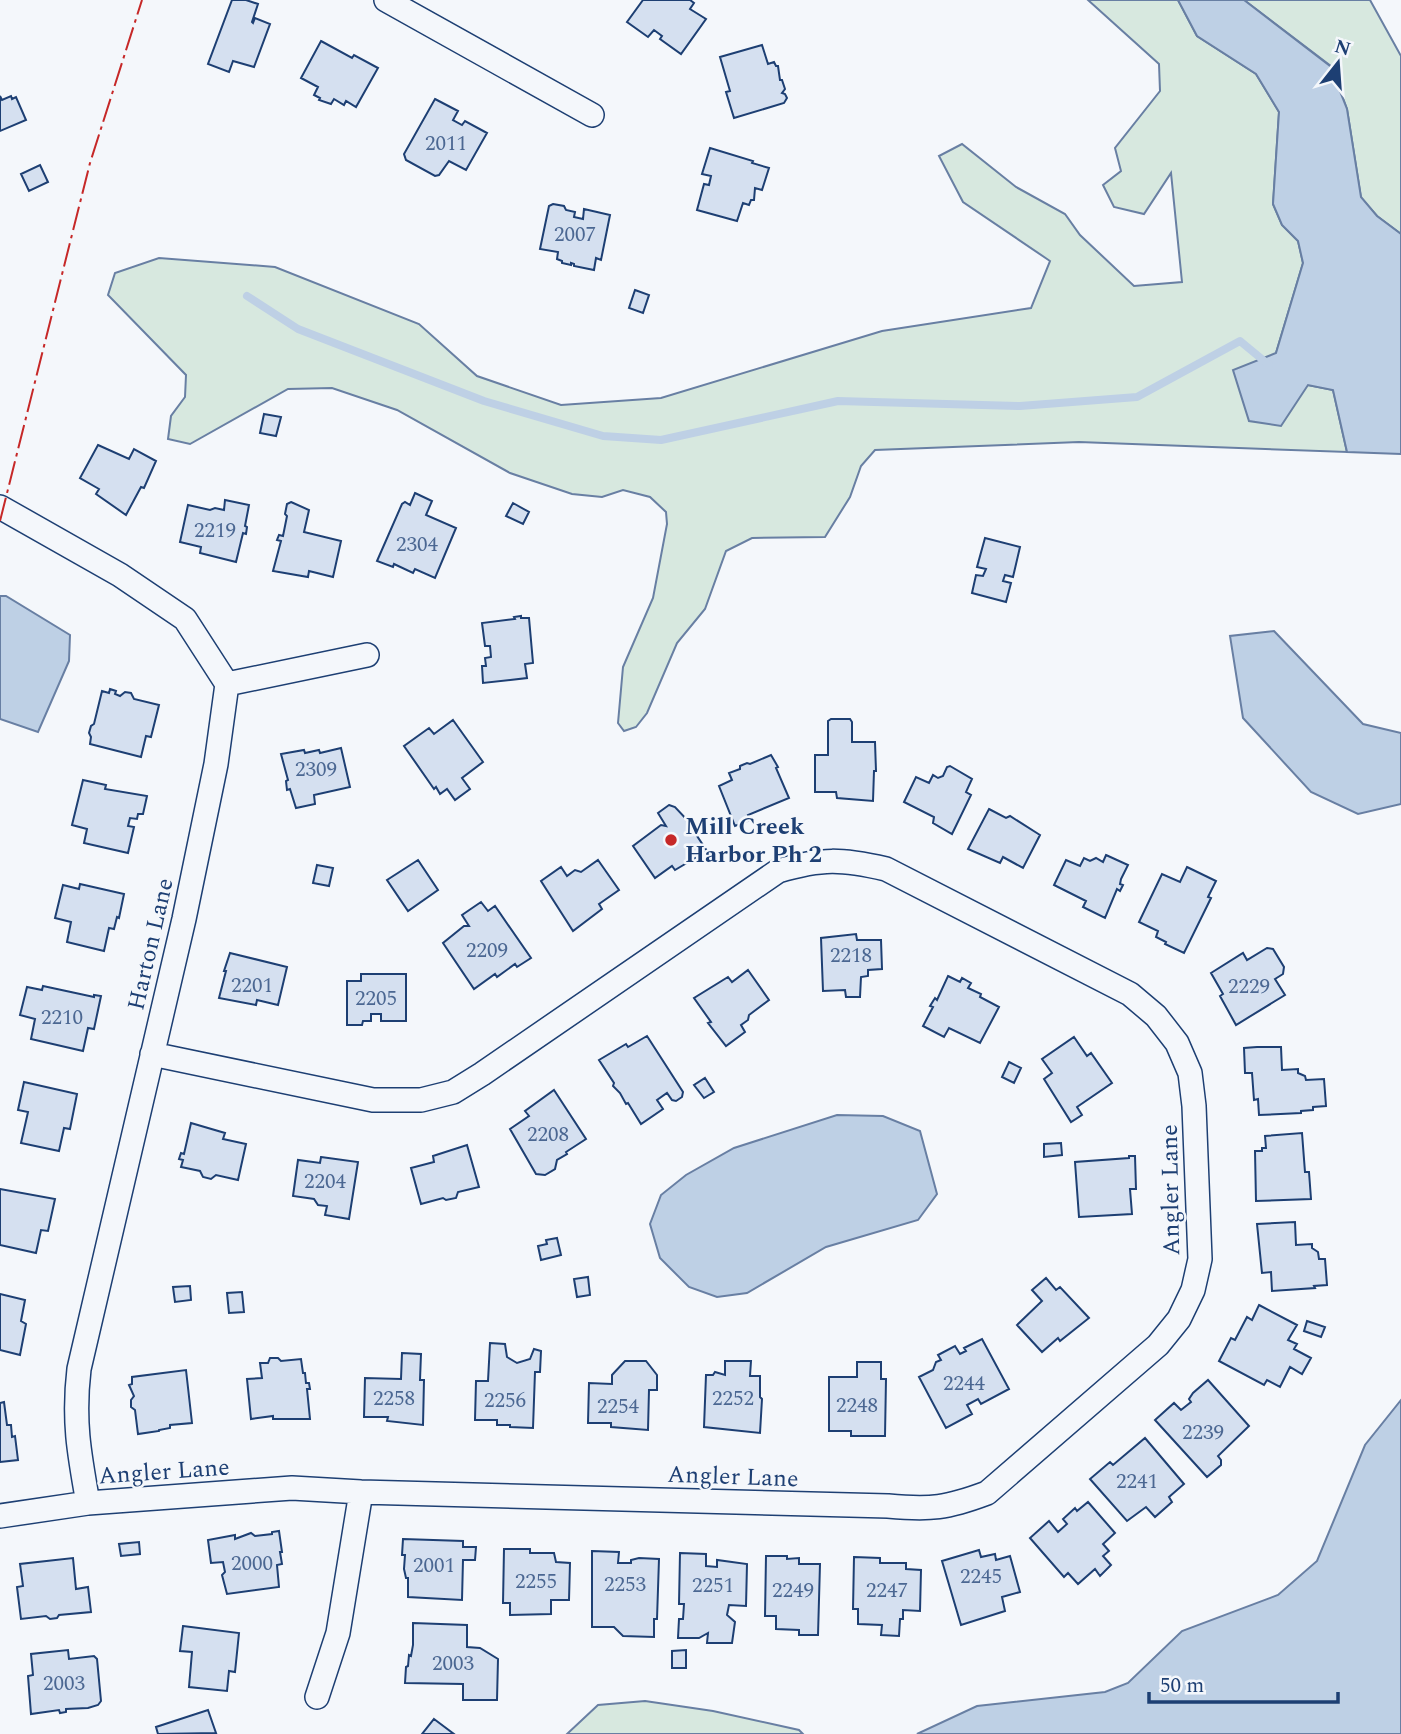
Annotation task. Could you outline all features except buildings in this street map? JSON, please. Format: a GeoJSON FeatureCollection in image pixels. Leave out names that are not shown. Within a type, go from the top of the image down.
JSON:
{"type":"FeatureCollection","features":[{"type":"Feature","properties":{"kind":"street"},"geometry":{"type":"LineString","coordinates":[[386,0],[592,115]]}},
{"type":"Feature","properties":{"kind":"street"},"geometry":{"type":"LineString","coordinates":[[0,507],[120,575],[185,619],[227,684],[367,655]]}},
{"type":"Feature","properties":{"kind":"street","name":"Harton Lane"},"geometry":{"type":"LineString","coordinates":[[88,1503],[76,1436],[75,1402],[79,1369],[184,919],[216,764],[227,684]]}},
{"type":"Feature","properties":{"kind":"street","name":"Angler Lane"},"geometry":{"type":"LineString","coordinates":[[0,1516],[88,1503],[292,1488],[922,1509],[955,1505],[987,1493],[1158,1345],[1179,1320],[1193,1290],[1200,1259],[1195,1106],[1190,1073],[1177,1042],[1156,1016],[1129,994],[886,869],[850,861],[813,861],[778,870],[453,1092],[421,1100],[373,1100],[152,1054]]}},
{"type":"Feature","properties":{"kind":"street"},"geometry":{"type":"LineString","coordinates":[[317,1697],[338,1633],[361,1492]]}},
{"type":"Feature","properties":{"kind":"shaded area"},"geometry":{"type":"Polygon","coordinates":[[[1088,0],[1178,0],[1197,36],[1256,74],[1279,112],[1273,204],[1282,225],[1298,241],[1303,263],[1276,353],[1308,385],[1333,390],[1347,452],[1079,442],[875,450],[861,466],[850,497],[825,537],[752,538],[726,551],[705,609],[677,643],[647,713],[636,727],[624,731],[618,723],[623,667],[653,598],[667,524],[666,512],[650,497],[623,490],[602,497],[572,494],[510,473],[397,410],[332,388],[288,389],[190,444],[168,439],[171,416],[185,397],[186,375],[108,295],[115,273],[159,258],[275,267],[419,324],[477,376],[561,405],[661,398],[882,331],[1031,308],[1050,261],[963,202],[939,156],[962,144],[1016,187],[1065,214],[1080,235],[1134,286],[1182,282],[1171,173],[1144,214],[1114,207],[1103,185],[1121,171],[1115,148],[1160,91],[1159,64],[1088,0]]]}},
{"type":"Feature","properties":{"kind":"shaded area"},"geometry":{"type":"Polygon","coordinates":[[[1244,0],[1370,0],[1401,56],[1401,234],[1377,216],[1361,198],[1347,109],[1331,66],[1244,0]]]}},
{"type":"Feature","properties":{"kind":"shaded area"},"geometry":{"type":"Polygon","coordinates":[[[645,1701],[713,1711],[799,1730],[803,1734],[567,1734],[598,1705],[645,1701]]]}},
{"type":"Feature","properties":{"kind":"water"},"geometry":{"type":"Polygon","coordinates":[[[1178,0],[1244,0],[1330,66],[1347,109],[1361,197],[1377,216],[1401,234],[1401,454],[1347,452],[1333,390],[1308,385],[1281,426],[1249,421],[1233,370],[1276,353],[1303,263],[1298,241],[1282,225],[1273,204],[1279,112],[1256,74],[1197,36],[1178,0]]]}},
{"type":"Feature","properties":{"kind":"water"},"geometry":{"type":"Polygon","coordinates":[[[0,596],[6,596],[70,635],[69,661],[38,732],[0,719],[0,596]]]}},
{"type":"Feature","properties":{"kind":"water"},"geometry":{"type":"Polygon","coordinates":[[[1274,631],[1363,724],[1401,733],[1401,804],[1358,814],[1311,792],[1243,718],[1230,636],[1274,631]]]}},
{"type":"Feature","properties":{"kind":"water"},"geometry":{"type":"Polygon","coordinates":[[[837,1115],[883,1116],[920,1131],[937,1194],[918,1220],[826,1247],[747,1293],[717,1297],[689,1287],[660,1258],[650,1224],[661,1195],[686,1175],[734,1148],[837,1115]]]}},
{"type":"Feature","properties":{"kind":"water"},"geometry":{"type":"Polygon","coordinates":[[[1401,1400],[1401,1734],[917,1734],[977,1706],[1105,1692],[1128,1683],[1182,1631],[1278,1595],[1317,1561],[1365,1445],[1401,1400]]]}},
{"type":"Feature","properties":{"kind":"waterway"},"geometry":{"type":"LineString","coordinates":[[247,296],[298,329],[484,401],[603,436],[661,440],[838,401],[1020,406],[1137,397],[1240,341],[1269,365]]}},
{"type":"Feature","properties":{"kind":"power"},"geometry":{"type":"LineString","coordinates":[[0,521],[90,163],[142,0]]}},
{"type":"Feature","properties":{"kind":"place","name":"Mill Creek Harbor Ph 2"},"geometry":{"type":"Point","coordinates":[671,840]}}]}
